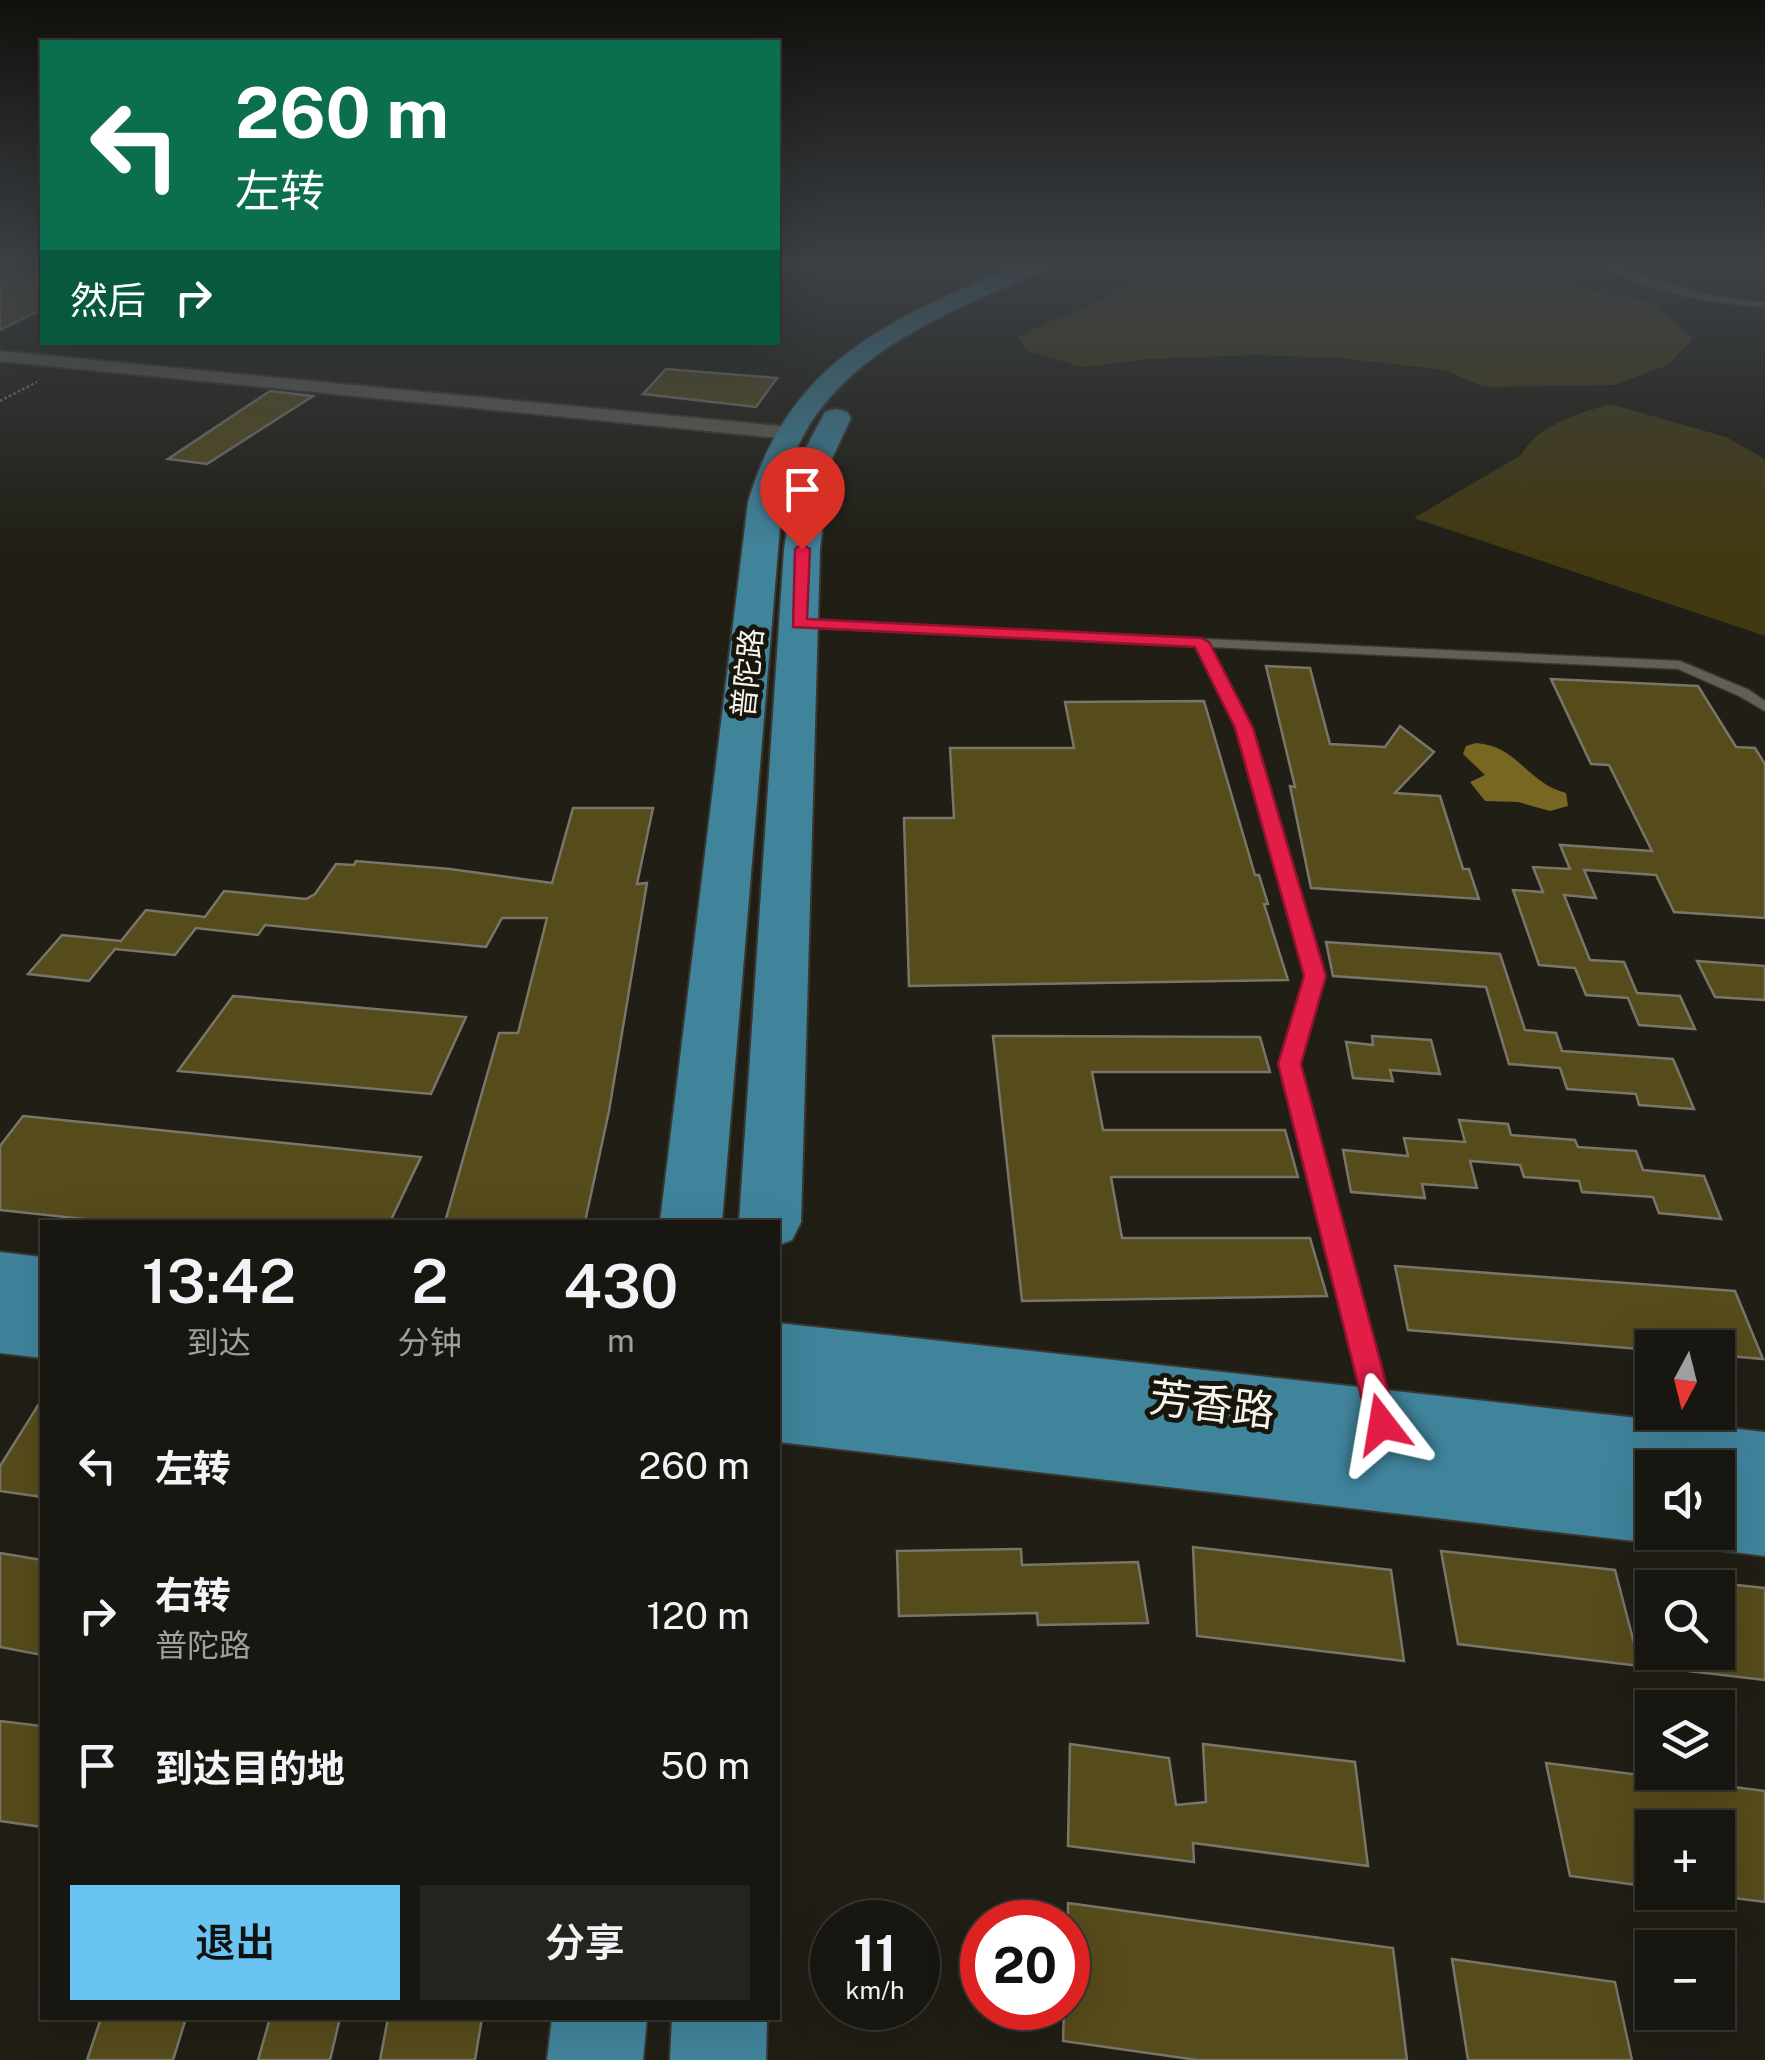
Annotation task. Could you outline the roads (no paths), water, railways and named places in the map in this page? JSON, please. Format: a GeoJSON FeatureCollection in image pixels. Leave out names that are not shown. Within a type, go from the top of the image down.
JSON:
{"type":"FeatureCollection","features":[{"type":"Feature","properties":{"kind":"main road","name":"普陀路"},"geometry":{"type":"LineString","coordinates":[[691,1220],[765,502],[789,433],[821,391],[858,360]]}},
{"type":"Feature","properties":{"kind":"main road","name":"普陀路"},"geometry":{"type":"LineString","coordinates":[[770,1220],[805,518],[814,463],[829,428],[852,395],[895,360]]}},
{"type":"Feature","properties":{"kind":"main road"},"geometry":{"type":"LineString","coordinates":[[0,1280],[40,1285]]}},
{"type":"Feature","properties":{"kind":"main road"},"geometry":{"type":"LineString","coordinates":[[0,1324],[40,1329]]}},
{"type":"Feature","properties":{"kind":"main road","name":"芳香路"},"geometry":{"type":"LineString","coordinates":[[780,1353],[1765,1467]]}},
{"type":"Feature","properties":{"kind":"main road","name":"芳香路"},"geometry":{"type":"LineString","coordinates":[[780,1410],[1635,1504]]}},
{"type":"Feature","properties":{"kind":"main road"},"geometry":{"type":"LineString","coordinates":[[1735,1516],[1765,1519]]}},
{"type":"Feature","properties":{"kind":"main road"},"geometry":{"type":"LineString","coordinates":[[595,2060],[600,2020]]}},
{"type":"Feature","properties":{"kind":"main road"},"geometry":{"type":"LineString","coordinates":[[718,2060],[720,2020]]}},
{"type":"Feature","properties":{"kind":"street"},"geometry":{"type":"LineString","coordinates":[[17,360],[44,367],[789,433]]}},
{"type":"Feature","properties":{"kind":"street"},"geometry":{"type":"LineString","coordinates":[[44,367],[51,360]]}},
{"type":"Feature","properties":{"kind":"lane"},"geometry":{"type":"LineString","coordinates":[[799,624],[1680,665],[1744,692],[1765,707]]}},
{"type":"Feature","properties":{"kind":"lane"},"geometry":{"type":"LineString","coordinates":[[1201,642],[1244,728],[1315,976],[1289,1064],[1382,1424]]}}]}
